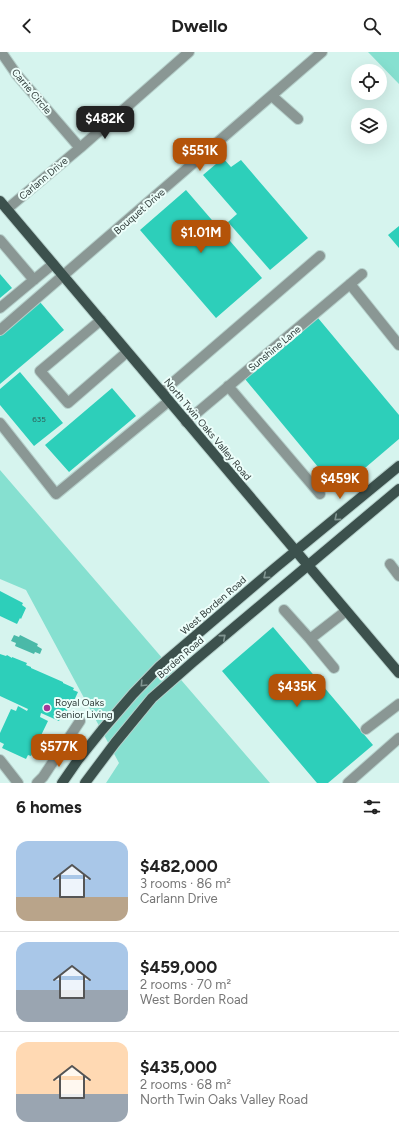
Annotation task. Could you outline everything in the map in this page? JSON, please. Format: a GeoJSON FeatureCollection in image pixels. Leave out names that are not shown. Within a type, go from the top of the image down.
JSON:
{"type":"FeatureCollection","features":[{"type":"Feature","properties":{"kind":"main road","name":"North Twin Oaks Valley Road"},"geometry":{"type":"LineString","coordinates":[[3,205],[399,672]]}},
{"type":"Feature","properties":{"kind":"main road","name":"West Borden Road"},"geometry":{"type":"LineString","coordinates":[[62,783],[102,730],[133,694],[160,666],[399,466]]}},
{"type":"Feature","properties":{"kind":"main road"},"geometry":{"type":"LineString","coordinates":[[307,565],[399,490]]}},
{"type":"Feature","properties":{"kind":"main road","name":"Borden Road"},"geometry":{"type":"LineString","coordinates":[[85,783],[115,743],[152,698],[307,565]]}},
{"type":"Feature","properties":{"kind":"street","name":"Carrie Circle"},"geometry":{"type":"LineString","coordinates":[[1,52],[17,75],[80,148]]}},
{"type":"Feature","properties":{"kind":"street","name":"Carlann Drive"},"geometry":{"type":"LineString","coordinates":[[3,205],[80,148],[189,52]]}},
{"type":"Feature","properties":{"kind":"street","name":"Bouquet Drive"},"geometry":{"type":"LineString","coordinates":[[0,330],[322,52]]}},
{"type":"Feature","properties":{"kind":"street"},"geometry":{"type":"LineString","coordinates":[[272,96],[298,119]]}},
{"type":"Feature","properties":{"kind":"street"},"geometry":{"type":"LineString","coordinates":[[0,240],[34,280]]}},
{"type":"Feature","properties":{"kind":"street"},"geometry":{"type":"LineString","coordinates":[[162,392],[320,256]]}},
{"type":"Feature","properties":{"kind":"street"},"geometry":{"type":"LineString","coordinates":[[0,308],[53,264]]}},
{"type":"Feature","properties":{"kind":"street","name":"Sunshine Lane"},"geometry":{"type":"LineString","coordinates":[[186,422],[362,274]]}},
{"type":"Feature","properties":{"kind":"street"},"geometry":{"type":"LineString","coordinates":[[350,284],[399,345]]}},
{"type":"Feature","properties":{"kind":"street"},"geometry":{"type":"LineString","coordinates":[[101,320],[40,371],[68,403],[127,352]]}},
{"type":"Feature","properties":{"kind":"street"},"geometry":{"type":"LineString","coordinates":[[228,386],[320,494]]}},
{"type":"Feature","properties":{"kind":"street"},"geometry":{"type":"LineString","coordinates":[[0,423],[56,494],[169,402]]}},
{"type":"Feature","properties":{"kind":"street"},"geometry":{"type":"LineString","coordinates":[[390,564],[399,576]]}},
{"type":"Feature","properties":{"kind":"street"},"geometry":{"type":"LineString","coordinates":[[284,610],[334,668]]}},
{"type":"Feature","properties":{"kind":"street"},"geometry":{"type":"LineString","coordinates":[[310,639],[346,611]]}},
{"type":"Feature","properties":{"kind":"street"},"geometry":{"type":"LineString","coordinates":[[366,729],[399,704]]}},
{"type":"Feature","properties":{"kind":"street"},"geometry":{"type":"LineString","coordinates":[[37,783],[43,777],[80,721]]}},
{"type":"Feature","properties":{"kind":"street"},"geometry":{"type":"LineString","coordinates":[[348,783],[399,738]]}},
{"type":"Feature","properties":{"kind":"street"},"geometry":{"type":"LineString","coordinates":[[0,760],[18,783]]}},
{"type":"Feature","properties":{"kind":"shaded area"},"geometry":{"type":"Polygon","coordinates":[[[368,52],[399,52],[399,84],[387,72],[387,64],[380,64],[368,52]]]}},
{"type":"Feature","properties":{"kind":"shaded area"},"geometry":{"type":"Polygon","coordinates":[[[0,470],[270,783],[106,783],[119,763],[26,590],[0,579],[0,470]]]}},
{"type":"Feature","properties":{"kind":"shaded area"},"geometry":{"type":"Polygon","coordinates":[[[14,635],[19,637],[20,635],[38,644],[37,646],[42,649],[40,654],[35,652],[34,654],[15,646],[16,643],[11,641],[14,635]]]}},
{"type":"Feature","properties":{"kind":"building"},"geometry":{"type":"Polygon","coordinates":[[[223,158],[231,167],[241,160],[308,238],[270,270],[228,222],[237,214],[203,175],[223,158]]]}},
{"type":"Feature","properties":{"kind":"building"},"geometry":{"type":"Polygon","coordinates":[[[186,190],[262,278],[216,318],[140,230],[186,190]]]}},
{"type":"Feature","properties":{"kind":"building"},"geometry":{"type":"Polygon","coordinates":[[[399,226],[399,248],[388,235],[399,226]]]}},
{"type":"Feature","properties":{"kind":"building"},"geometry":{"type":"Polygon","coordinates":[[[0,274],[12,288],[0,298],[0,274]]]}},
{"type":"Feature","properties":{"kind":"building"},"geometry":{"type":"Polygon","coordinates":[[[40,302],[64,330],[0,384],[0,336],[40,302]]]}},
{"type":"Feature","properties":{"kind":"building"},"geometry":{"type":"Polygon","coordinates":[[[318,318],[399,415],[399,439],[338,491],[245,379],[318,318]]]}},
{"type":"Feature","properties":{"kind":"building"},"geometry":{"type":"Polygon","coordinates":[[[20,372],[63,423],[34,446],[0,405],[0,389],[20,372]]]}},
{"type":"Feature","properties":{"kind":"building"},"geometry":{"type":"Polygon","coordinates":[[[112,388],[136,416],[69,472],[45,445],[112,388]]]}},
{"type":"Feature","properties":{"kind":"building"},"geometry":{"type":"Polygon","coordinates":[[[0,591],[23,603],[22,605],[26,608],[17,624],[0,616],[0,591]]]}},
{"type":"Feature","properties":{"kind":"building"},"geometry":{"type":"Polygon","coordinates":[[[273,627],[373,745],[328,783],[317,783],[222,671],[273,627]]]}},
{"type":"Feature","properties":{"kind":"building","name":"Royal Oaks Senior Living"},"geometry":{"type":"Polygon","coordinates":[[[0,654],[7,655],[27,663],[26,665],[31,668],[63,682],[78,692],[72,705],[70,704],[67,711],[64,710],[59,721],[41,713],[40,717],[48,721],[31,756],[28,755],[26,759],[2,748],[4,744],[0,742],[0,733],[11,709],[16,711],[18,706],[27,711],[28,709],[0,696],[0,654]]]}},
{"type":"Feature","properties":{"kind":"place","name":"Royal Oaks Senior Living"},"geometry":{"type":"Point","coordinates":[47,708]}}]}
